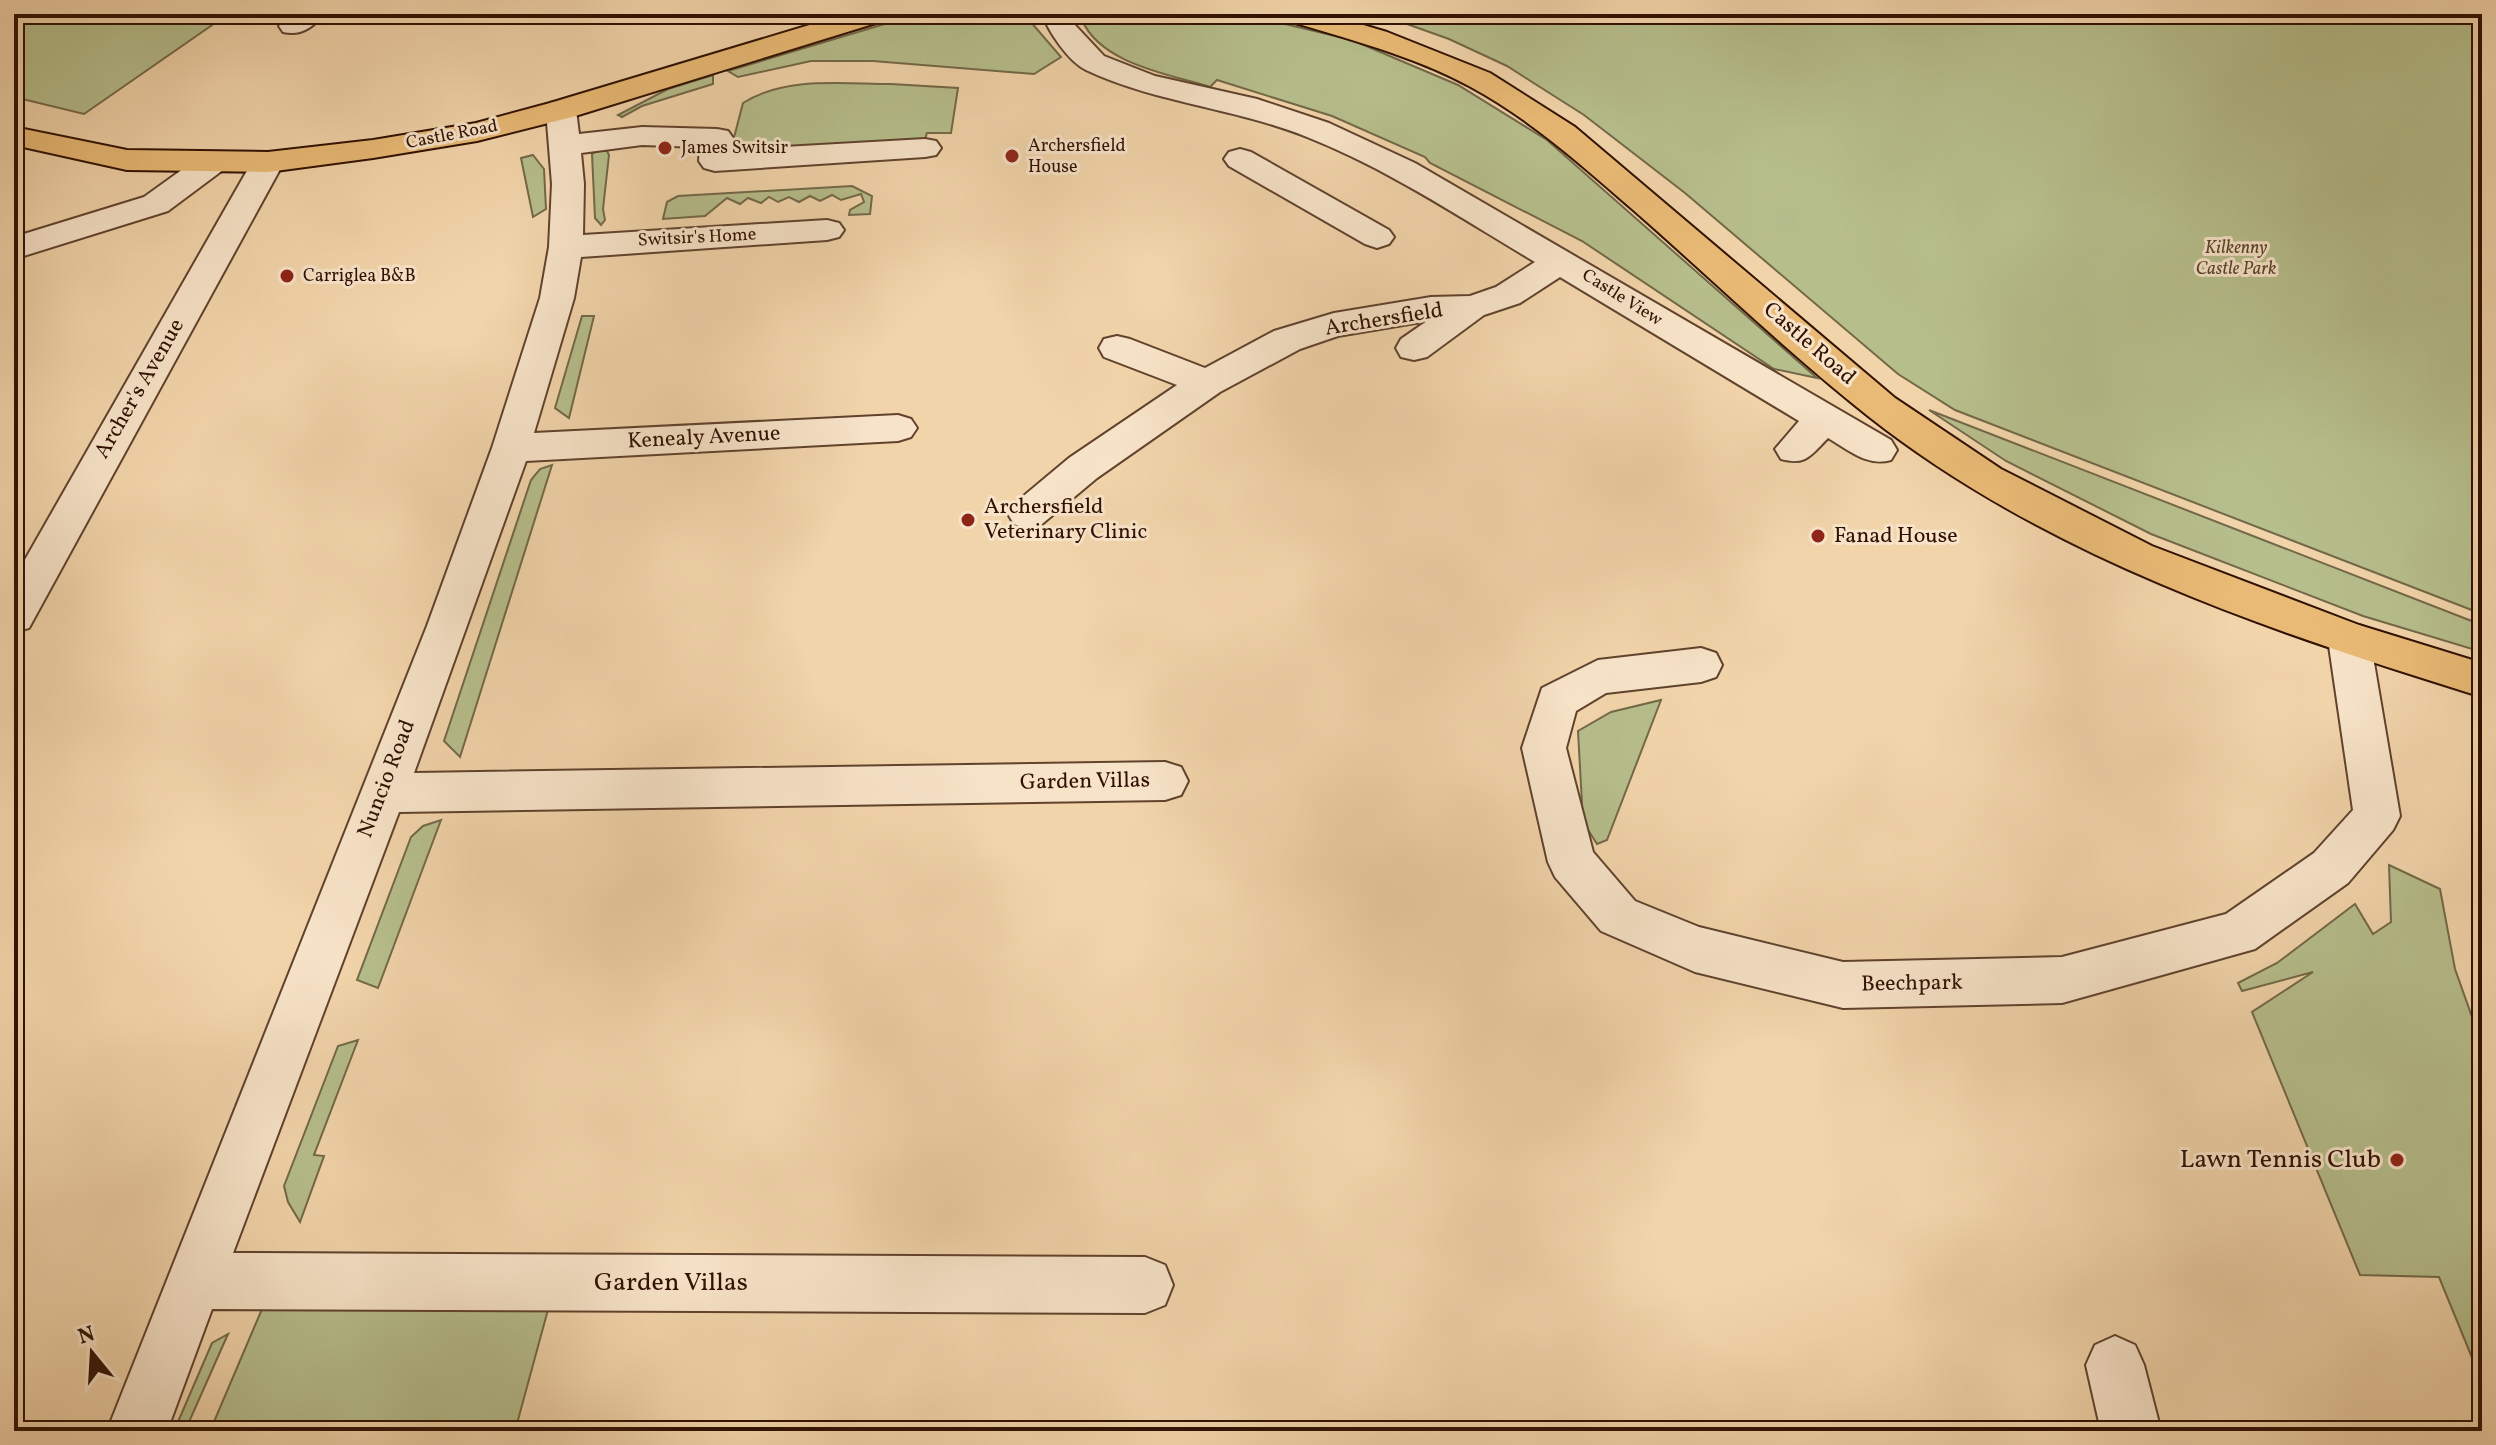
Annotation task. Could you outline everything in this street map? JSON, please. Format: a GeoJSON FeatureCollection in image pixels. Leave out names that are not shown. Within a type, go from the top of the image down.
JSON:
{"type":"FeatureCollection","features":[{"type":"Feature","properties":{"kind":"main road","name":"Castle Road"},"geometry":{"type":"LineString","coordinates":[[1295,14],[1377,38],[1479,79],[1564,134],[1882,407],[1987,479],[2138,557],[2349,639],[2482,680]]}},
{"type":"Feature","properties":{"kind":"main road","name":"Castle Road"},"geometry":{"type":"LineString","coordinates":[[14,136],[127,160],[212,163],[268,162],[477,132],[563,128],[864,15]]}},
{"type":"Feature","properties":{"kind":"street","name":"Castle View"},"geometry":{"type":"LineString","coordinates":[[1056,14],[1061,27],[1093,62],[1146,83],[1246,106],[1318,130],[1333,174],[1377,237]]}},
{"type":"Feature","properties":{"kind":"street"},"geometry":{"type":"LineString","coordinates":[[563,128],[642,136],[717,138],[715,161],[925,148]]}},
{"type":"Feature","properties":{"kind":"street","name":"Nuncio Road"},"geometry":{"type":"LineString","coordinates":[[137,1431],[448,626],[511,448],[557,298],[566,247],[568,184],[563,128]]}},
{"type":"Feature","properties":{"kind":"street","name":"Castle View"},"geometry":{"type":"LineString","coordinates":[[1240,159],[1333,174],[1404,170],[1878,450]]}},
{"type":"Feature","properties":{"kind":"street","name":"Archer's Avenue"},"geometry":{"type":"LineString","coordinates":[[14,616],[268,162]]}},
{"type":"Feature","properties":{"kind":"street"},"geometry":{"type":"LineString","coordinates":[[14,248],[156,204],[212,163]]}},
{"type":"Feature","properties":{"kind":"street","name":"Switsir's Home"},"geometry":{"type":"LineString","coordinates":[[566,247],[827,230]]}},
{"type":"Feature","properties":{"kind":"street","name":"Archersfield"},"geometry":{"type":"LineString","coordinates":[[1028,514],[1083,468],[1207,383],[1287,340],[1334,325],[1431,309],[1472,307],[1508,295],[1562,261]]}},
{"type":"Feature","properties":{"kind":"street"},"geometry":{"type":"LineString","coordinates":[[1414,348],[1472,307]]}},
{"type":"Feature","properties":{"kind":"street"},"geometry":{"type":"LineString","coordinates":[[1117,348],[1207,383]]}},
{"type":"Feature","properties":{"kind":"street"},"geometry":{"type":"LineString","coordinates":[[1794,449],[1824,419]]}},
{"type":"Feature","properties":{"kind":"street","name":"Kenealy Avenue"},"geometry":{"type":"LineString","coordinates":[[511,448],[898,428]]}},
{"type":"Feature","properties":{"kind":"street","name":"Beechpark"},"geometry":{"type":"LineString","coordinates":[[1701,665],[1598,677],[1557,701],[1544,748],[1572,862],[1618,916],[1695,949],[1843,985],[2062,980],[2238,933],[2331,868],[2377,816],[2349,639]]}},
{"type":"Feature","properties":{"kind":"street","name":"Garden Villas"},"geometry":{"type":"LineString","coordinates":[[381,793],[1165,781]]}},
{"type":"Feature","properties":{"kind":"street","name":"Garden Villas"},"geometry":{"type":"LineString","coordinates":[[197,1281],[1145,1285]]}},
{"type":"Feature","properties":{"kind":"street"},"geometry":{"type":"LineString","coordinates":[[2115,1365],[2131,1431]]}},
{"type":"Feature","properties":{"kind":"green space"},"geometry":{"type":"Polygon","coordinates":[[[14,14],[228,14],[84,114],[14,97],[14,14]]]}},
{"type":"Feature","properties":{"kind":"green space"},"geometry":{"type":"Polygon","coordinates":[[[931,14],[1024,14],[1061,57],[1034,74],[873,61],[811,61],[738,77],[728,71],[888,23],[931,14]]]}},
{"type":"Feature","properties":{"kind":"green space"},"geometry":{"type":"Polygon","coordinates":[[[1087,14],[1243,14],[1352,40],[1458,85],[1547,140],[1817,378],[1774,369],[1582,241],[1430,163],[1425,157],[1332,116],[1217,80],[1210,87],[1156,72],[1120,57],[1091,35],[1082,20],[1087,14]]]}},
{"type":"Feature","properties":{"kind":"green space","name":"Kilkenny Castle Park"},"geometry":{"type":"Polygon","coordinates":[[[1379,14],[2482,14],[2482,614],[1955,410],[1898,374],[1685,193],[1584,115],[1507,66],[1449,39],[1379,14]]]}},
{"type":"Feature","properties":{"kind":"green space"},"geometry":{"type":"Polygon","coordinates":[[[713,75],[713,84],[642,106],[622,117],[618,115],[668,89],[713,75]]]}},
{"type":"Feature","properties":{"kind":"green space"},"geometry":{"type":"Polygon","coordinates":[[[815,83],[958,88],[951,133],[927,133],[923,145],[730,153],[743,103],[759,94],[815,83]]]}},
{"type":"Feature","properties":{"kind":"green space"},"geometry":{"type":"Polygon","coordinates":[[[599,150],[607,151],[609,155],[603,209],[605,220],[601,225],[595,218],[592,154],[599,150]]]}},
{"type":"Feature","properties":{"kind":"green space"},"geometry":{"type":"Polygon","coordinates":[[[533,155],[544,169],[546,209],[533,217],[521,158],[533,155]]]}},
{"type":"Feature","properties":{"kind":"green space"},"geometry":{"type":"Polygon","coordinates":[[[852,186],[872,196],[870,214],[849,215],[850,210],[864,202],[861,194],[841,200],[832,195],[820,201],[810,196],[799,202],[789,197],[778,202],[769,197],[761,203],[748,198],[740,204],[727,198],[705,216],[663,219],[667,202],[678,196],[852,186]]]}},
{"type":"Feature","properties":{"kind":"green space"},"geometry":{"type":"Polygon","coordinates":[[[582,316],[594,316],[569,418],[555,408],[582,316]]]}},
{"type":"Feature","properties":{"kind":"green space"},"geometry":{"type":"Polygon","coordinates":[[[1929,410],[2482,625],[2482,652],[2363,616],[2151,534],[2006,461],[1929,410]]]}},
{"type":"Feature","properties":{"kind":"green space"},"geometry":{"type":"Polygon","coordinates":[[[552,465],[460,757],[444,741],[531,480],[540,469],[552,465]]]}},
{"type":"Feature","properties":{"kind":"green space"},"geometry":{"type":"Polygon","coordinates":[[[1661,700],[1607,840],[1597,844],[1583,822],[1578,731],[1611,712],[1661,700]]]}},
{"type":"Feature","properties":{"kind":"green space"},"geometry":{"type":"Polygon","coordinates":[[[441,820],[378,988],[357,980],[411,837],[423,826],[441,820]]]}},
{"type":"Feature","properties":{"kind":"green space","name":"Lawn Tennis Club"},"geometry":{"type":"Polygon","coordinates":[[[2389,865],[2440,889],[2455,969],[2482,1045],[2482,1382],[2439,1277],[2360,1275],[2252,1012],[2313,972],[2242,991],[2238,983],[2277,963],[2355,904],[2373,934],[2391,922],[2389,865]]]}},
{"type":"Feature","properties":{"kind":"green space"},"geometry":{"type":"Polygon","coordinates":[[[358,1040],[314,1155],[324,1156],[300,1222],[288,1202],[284,1186],[338,1046],[358,1040]]]}},
{"type":"Feature","properties":{"kind":"green space"},"geometry":{"type":"Polygon","coordinates":[[[265,1302],[549,1306],[515,1431],[210,1431],[265,1302]]]}},
{"type":"Feature","properties":{"kind":"green space"},"geometry":{"type":"Polygon","coordinates":[[[228,1334],[185,1431],[174,1431],[212,1343],[228,1334]]]}},
{"type":"Feature","properties":{"kind":"place","name":"James Switsir"},"geometry":{"type":"Point","coordinates":[665,148]}},
{"type":"Feature","properties":{"kind":"place","name":"Archersfield House"},"geometry":{"type":"Point","coordinates":[1012,156]}},
{"type":"Feature","properties":{"kind":"place","name":"Carriglea B&B"},"geometry":{"type":"Point","coordinates":[287,276]}},
{"type":"Feature","properties":{"kind":"place","name":"Archersfield Veterinary Clinic"},"geometry":{"type":"Point","coordinates":[968,520]}},
{"type":"Feature","properties":{"kind":"place","name":"Fanad House"},"geometry":{"type":"Point","coordinates":[1818,536]}},
{"type":"Feature","properties":{"kind":"place","name":"Lawn Tennis Club"},"geometry":{"type":"Point","coordinates":[2397,1160]}}]}
